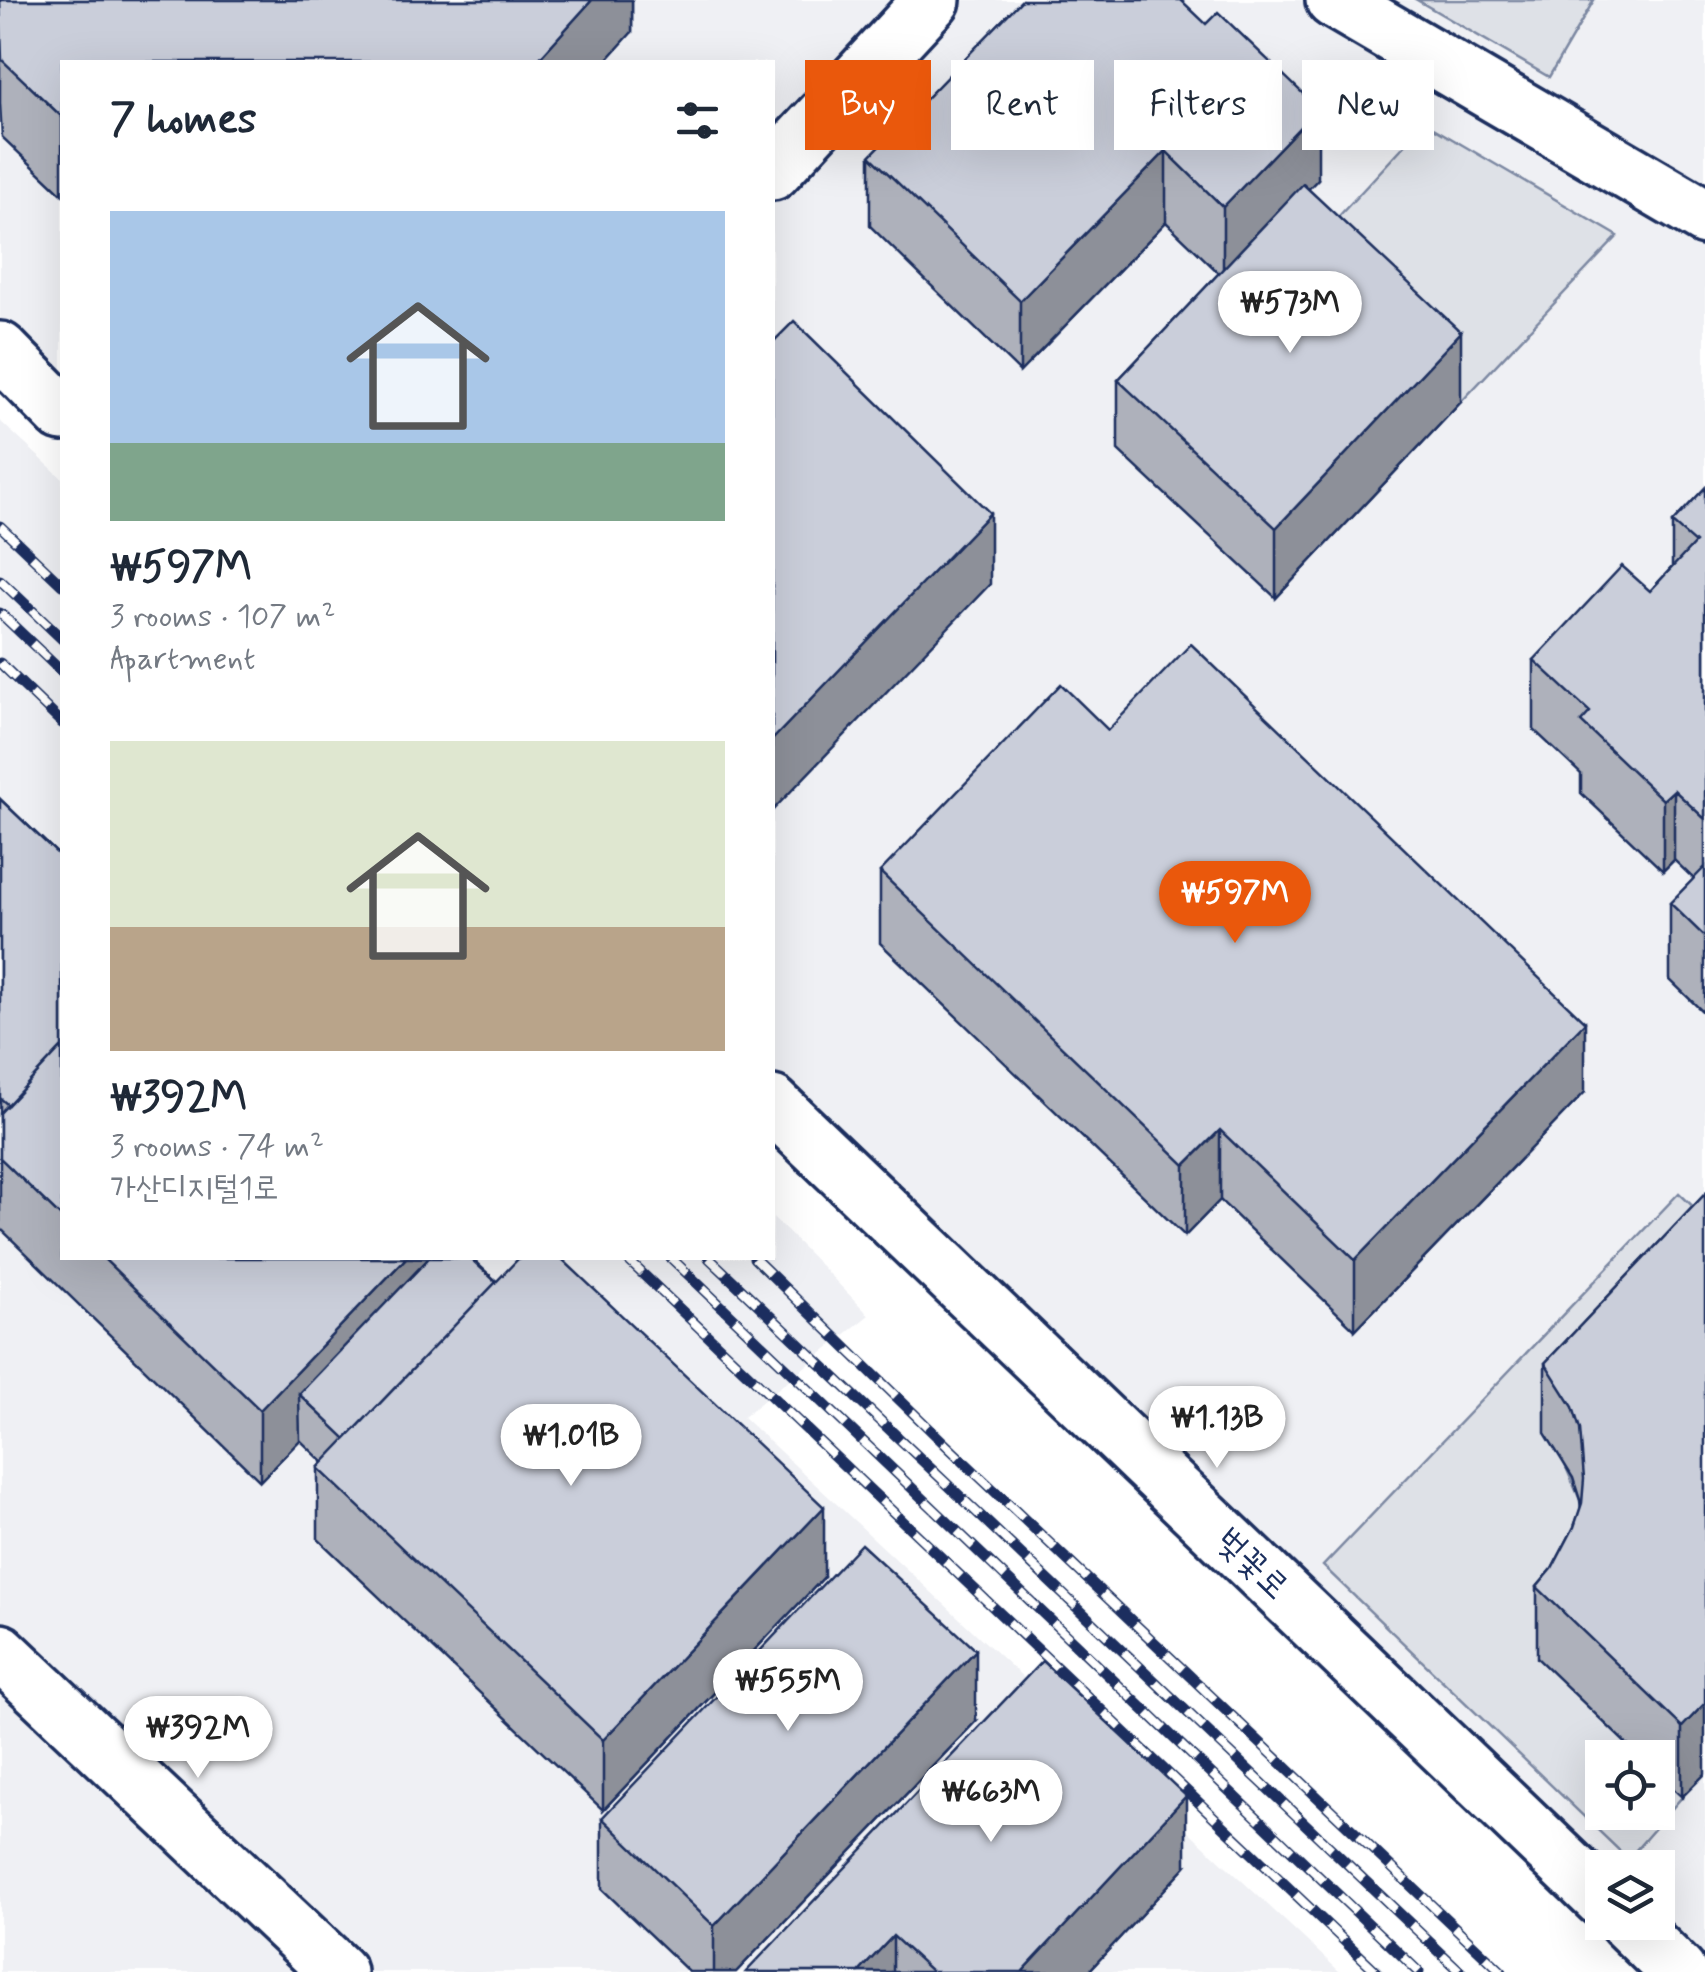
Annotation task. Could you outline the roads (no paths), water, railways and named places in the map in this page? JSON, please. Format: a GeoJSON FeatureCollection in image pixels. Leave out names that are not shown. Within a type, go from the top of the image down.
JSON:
{"type":"FeatureCollection","features":[{"type":"Feature","properties":{"kind":"street"},"geometry":{"type":"LineString","coordinates":[[775,169],[932,0]]}},
{"type":"Feature","properties":{"kind":"street"},"geometry":{"type":"LineString","coordinates":[[1334,0],[1705,217]]}},
{"type":"Feature","properties":{"kind":"street"},"geometry":{"type":"LineString","coordinates":[[0,350],[60,410]]}},
{"type":"Feature","properties":{"kind":"street","name":"벚꽃로"},"geometry":{"type":"LineString","coordinates":[[775,1107],[1585,1883]]}},
{"type":"Feature","properties":{"kind":"street"},"geometry":{"type":"LineString","coordinates":[[0,1652],[338,1972]]}},
{"type":"Feature","properties":{"kind":"street"},"geometry":{"type":"LineString","coordinates":[[1645,1940],[1678,1972]]}},
{"type":"Feature","properties":{"kind":"railway"},"geometry":{"type":"LineString","coordinates":[[0,526],[60,583]]}},
{"type":"Feature","properties":{"kind":"railway"},"geometry":{"type":"LineString","coordinates":[[0,580],[60,637]]}},
{"type":"Feature","properties":{"kind":"railway"},"geometry":{"type":"LineString","coordinates":[[0,613],[60,670]]}},
{"type":"Feature","properties":{"kind":"railway"},"geometry":{"type":"LineString","coordinates":[[0,663],[60,721]]}},
{"type":"Feature","properties":{"kind":"railway"},"geometry":{"type":"LineString","coordinates":[[628,1260],[1377,1972]]}},
{"type":"Feature","properties":{"kind":"railway"},"geometry":{"type":"LineString","coordinates":[[673,1260],[1419,1972]]}},
{"type":"Feature","properties":{"kind":"railway"},"geometry":{"type":"LineString","coordinates":[[711,1260],[1461,1972]]}},
{"type":"Feature","properties":{"kind":"railway"},"geometry":{"type":"LineString","coordinates":[[756,1260],[1502,1972]]}}]}
